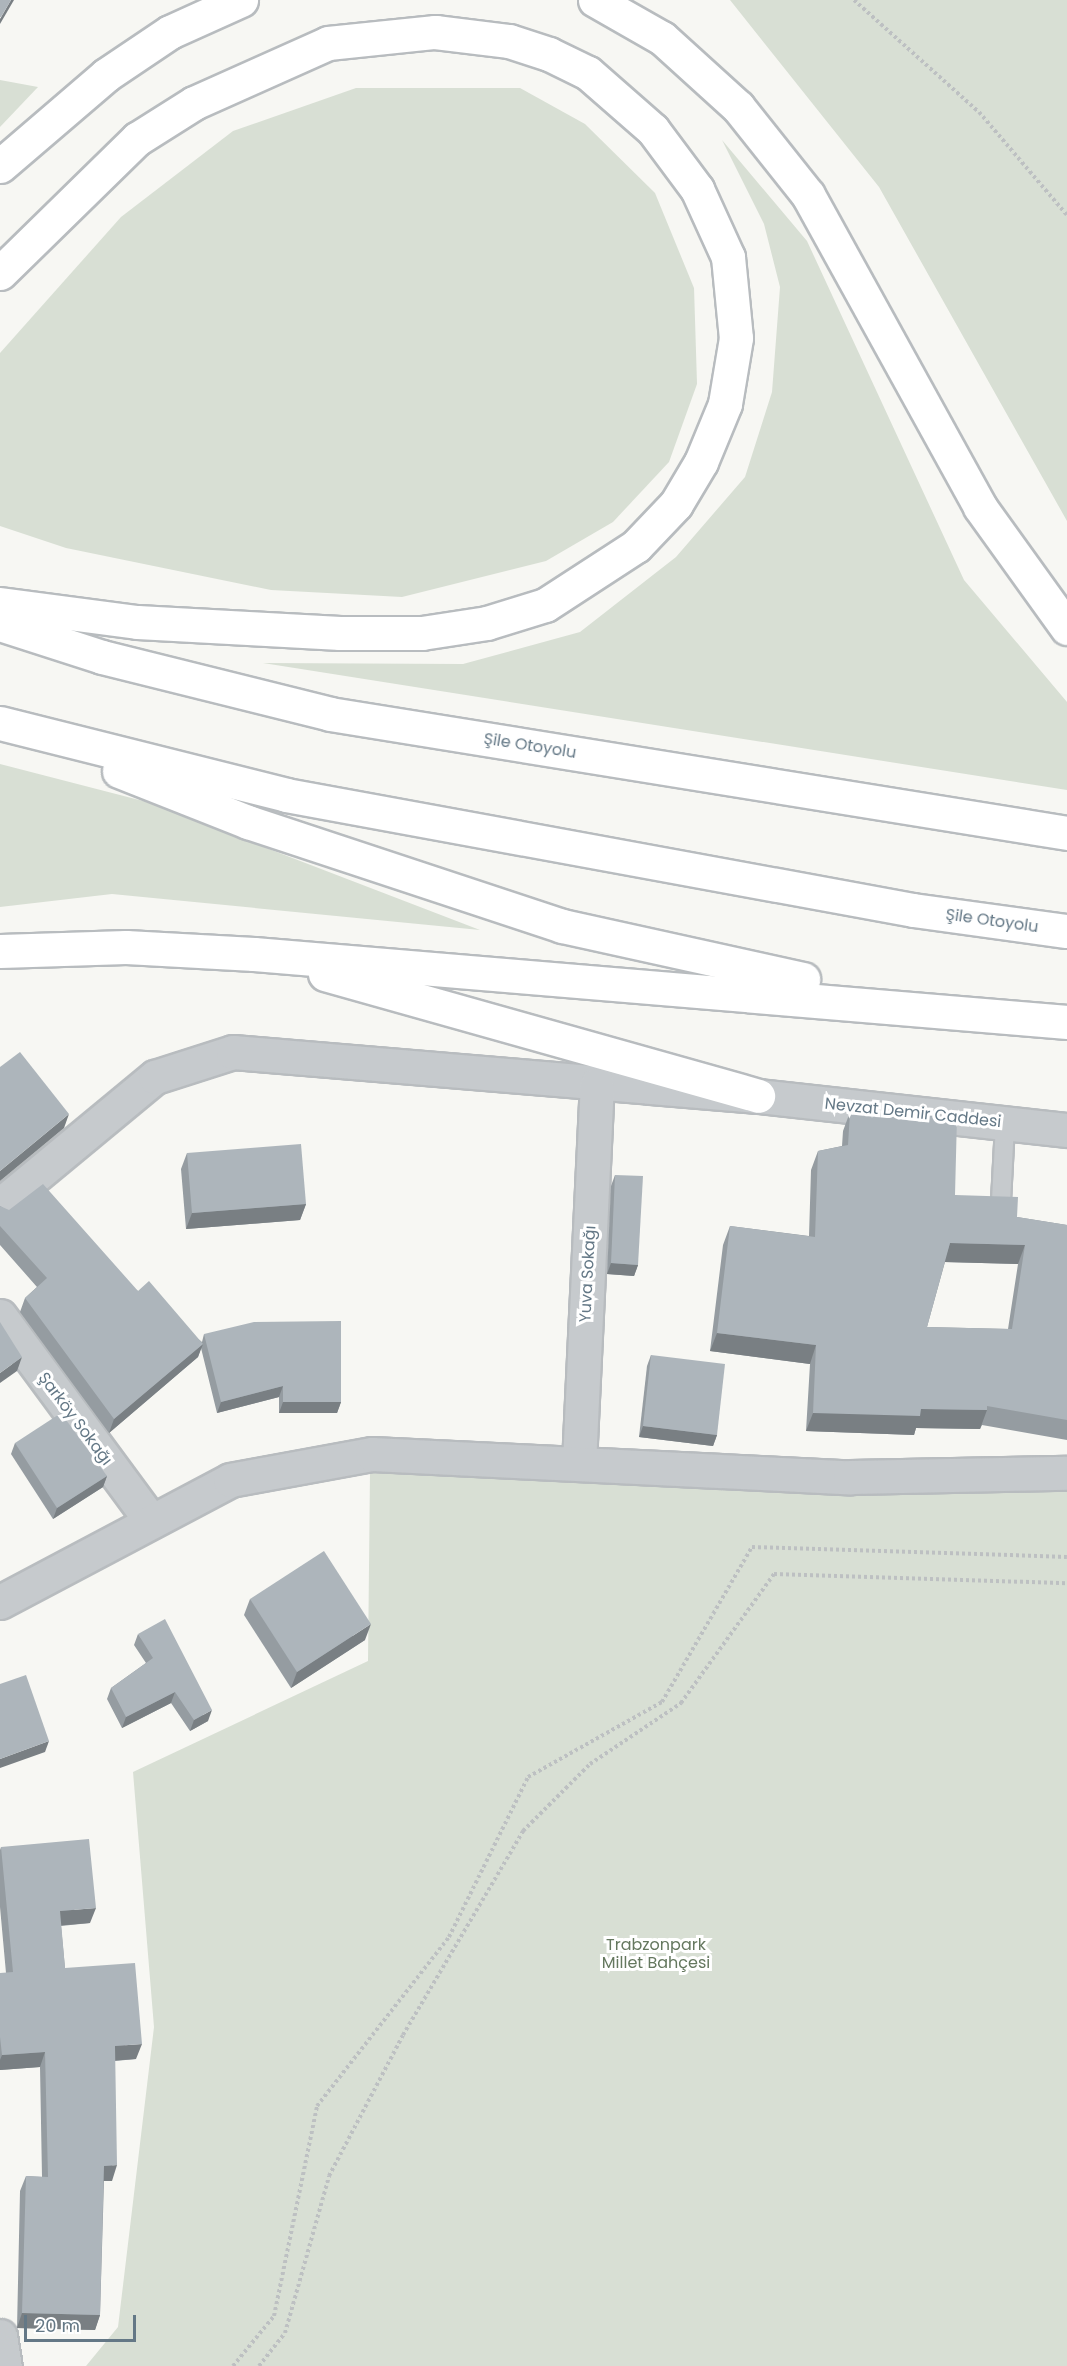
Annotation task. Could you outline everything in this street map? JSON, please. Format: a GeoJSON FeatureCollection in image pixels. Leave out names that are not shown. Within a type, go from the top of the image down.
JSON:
{"type":"FeatureCollection","features":[{"type":"Feature","properties":{"kind":"highway"},"geometry":{"type":"LineString","coordinates":[[0,166],[106,75],[170,32],[241,0]]}},
{"type":"Feature","properties":{"kind":"highway"},"geometry":{"type":"LineString","coordinates":[[595,0],[662,38],[738,107],[808,195],[980,507],[1067,628]]}},
{"type":"Feature","properties":{"kind":"highway"},"geometry":{"type":"LineString","coordinates":[[0,273],[137,139],[194,103],[328,43],[435,32],[509,41],[549,54],[588,74],[653,130],[697,189],[728,257],[736,338],[725,404],[702,462],[676,504],[636,546],[545,605],[488,623],[422,633],[340,633],[137,622],[0,604]]}},
{"type":"Feature","properties":{"kind":"highway","name":"Şile Otoyolu"},"geometry":{"type":"LineString","coordinates":[[0,624],[102,657],[330,714],[1067,833]]}},
{"type":"Feature","properties":{"kind":"highway"},"geometry":{"type":"LineString","coordinates":[[0,724],[248,822],[562,926],[952,1012]]}},
{"type":"Feature","properties":{"kind":"highway","name":"Şile Otoyolu"},"geometry":{"type":"LineString","coordinates":[[0,724],[286,795],[913,910],[1067,931]]}},
{"type":"Feature","properties":{"kind":"highway"},"geometry":{"type":"LineString","coordinates":[[0,951],[126,947],[254,954],[1067,1022]]}},
{"type":"Feature","properties":{"kind":"highway"},"geometry":{"type":"LineString","coordinates":[[254,954],[758,1096]]}},
{"type":"Feature","properties":{"kind":"street","name":"Nevzat Demir Caddesi"},"geometry":{"type":"LineString","coordinates":[[0,1205],[155,1077],[232,1052],[758,1096],[1067,1130]]}},
{"type":"Feature","properties":{"kind":"street","name":"Yuva Sokağı"},"geometry":{"type":"LineString","coordinates":[[579,1463],[597,1084]]}},
{"type":"Feature","properties":{"kind":"street","name":"Şarköy Sokağı"},"geometry":{"type":"LineString","coordinates":[[0,1316],[151,1521]]}},
{"type":"Feature","properties":{"kind":"street"},"geometry":{"type":"LineString","coordinates":[[0,1602],[230,1480],[372,1454],[850,1476],[1067,1473]]}},
{"type":"Feature","properties":{"kind":"street"},"geometry":{"type":"LineString","coordinates":[[0,2336],[5,2366]]}},
{"type":"Feature","properties":{"kind":"lane"},"geometry":{"type":"LineString","coordinates":[[1001,1201],[1005,1124]]}},
{"type":"Feature","properties":{"kind":"path"},"geometry":{"type":"LineString","coordinates":[[854,0],[979,112],[1067,215]]}},
{"type":"Feature","properties":{"kind":"path"},"geometry":{"type":"LineString","coordinates":[[233,2366],[274,2316],[317,2106],[449,1937],[528,1777],[662,1702],[752,1547],[1067,1557]]}},
{"type":"Feature","properties":{"kind":"path"},"geometry":{"type":"LineString","coordinates":[[259,2366],[285,2333],[329,2176],[403,2035],[523,1831],[590,1764],[681,1703],[774,1574],[1067,1584]]}},
{"type":"Feature","properties":{"kind":"green space"},"geometry":{"type":"Polygon","coordinates":[[[730,0],[1067,0],[1067,521],[879,187],[730,0]]]}},
{"type":"Feature","properties":{"kind":"green space"},"geometry":{"type":"Polygon","coordinates":[[[0,80],[38,87],[0,127],[0,80]]]}},
{"type":"Feature","properties":{"kind":"green space"},"geometry":{"type":"Polygon","coordinates":[[[356,88],[520,88],[585,124],[655,193],[694,288],[697,384],[669,462],[613,522],[546,561],[402,597],[271,590],[66,548],[0,526],[0,353],[121,217],[233,131],[356,88]]]}},
{"type":"Feature","properties":{"kind":"green space"},"geometry":{"type":"Polygon","coordinates":[[[722,140],[807,241],[964,580],[1067,702],[1067,790],[263,663],[463,664],[580,632],[676,557],[745,477],[772,392],[780,287],[764,224],[722,140]]]}},
{"type":"Feature","properties":{"kind":"green space"},"geometry":{"type":"Polygon","coordinates":[[[0,764],[147,802],[480,930],[112,894],[0,907],[0,764]]]}},
{"type":"Feature","properties":{"kind":"green space","name":"Trabzonpark Millet Bahçesi"},"geometry":{"type":"Polygon","coordinates":[[[370,1472],[769,1490],[1030,1486],[1067,1490],[1067,2366],[86,2366],[118,2327],[154,2027],[133,1772],[368,1661],[370,1472]]]}},
{"type":"Feature","properties":{"kind":"building"},"geometry":{"type":"Polygon","coordinates":[[[0,0],[11,0],[1,17],[0,17],[0,0]]]}},
{"type":"Feature","properties":{"kind":"building"},"geometry":{"type":"Polygon","coordinates":[[[20,1052],[69,1114],[0,1171],[0,1067],[20,1052]]]}},
{"type":"Feature","properties":{"kind":"building"},"geometry":{"type":"Polygon","coordinates":[[[850,1112],[957,1117],[955,1195],[1018,1197],[1017,1217],[1067,1225],[1067,1420],[987,1406],[987,1410],[921,1409],[920,1416],[813,1413],[816,1345],[717,1333],[730,1226],[815,1237],[818,1151],[848,1145],[850,1112]],[[950,1243],[927,1327],[1012,1329],[1025,1245],[950,1243]]]}},
{"type":"Feature","properties":{"kind":"building"},"geometry":{"type":"Polygon","coordinates":[[[301,1144],[306,1204],[192,1213],[187,1153],[301,1144]]]}},
{"type":"Feature","properties":{"kind":"building"},"geometry":{"type":"Polygon","coordinates":[[[615,1175],[643,1176],[638,1265],[611,1263],[615,1175]]]}},
{"type":"Feature","properties":{"kind":"building"},"geometry":{"type":"Polygon","coordinates":[[[43,1184],[138,1291],[149,1281],[203,1344],[114,1419],[25,1298],[47,1278],[0,1226],[0,1206],[9,1210],[43,1184]]]}},
{"type":"Feature","properties":{"kind":"building"},"geometry":{"type":"Polygon","coordinates":[[[341,1321],[341,1402],[283,1402],[283,1386],[221,1402],[204,1334],[254,1322],[341,1321]]]}},
{"type":"Feature","properties":{"kind":"building"},"geometry":{"type":"Polygon","coordinates":[[[0,1322],[22,1357],[0,1373],[0,1322]]]}},
{"type":"Feature","properties":{"kind":"building"},"geometry":{"type":"Polygon","coordinates":[[[651,1355],[725,1364],[717,1435],[643,1426],[651,1355]]]}},
{"type":"Feature","properties":{"kind":"building"},"geometry":{"type":"Polygon","coordinates":[[[61,1413],[107,1476],[57,1508],[15,1443],[61,1413]]]}},
{"type":"Feature","properties":{"kind":"building"},"geometry":{"type":"Polygon","coordinates":[[[324,1551],[371,1624],[297,1672],[250,1599],[324,1551]]]}},
{"type":"Feature","properties":{"kind":"building"},"geometry":{"type":"Polygon","coordinates":[[[165,1619],[212,1710],[194,1720],[175,1692],[126,1717],[111,1688],[153,1658],[138,1634],[165,1619]]]}},
{"type":"Feature","properties":{"kind":"building"},"geometry":{"type":"Polygon","coordinates":[[[26,1675],[49,1741],[0,1759],[0,1684],[26,1675]]]}},
{"type":"Feature","properties":{"kind":"building"},"geometry":{"type":"Polygon","coordinates":[[[89,1839],[96,1908],[60,1911],[65,1968],[135,1963],[142,2044],[115,2046],[117,2165],[104,2166],[100,2315],[22,2313],[26,2176],[48,2177],[45,2052],[2,2055],[0,1973],[13,1972],[1,1847],[89,1839]]]}}]}
